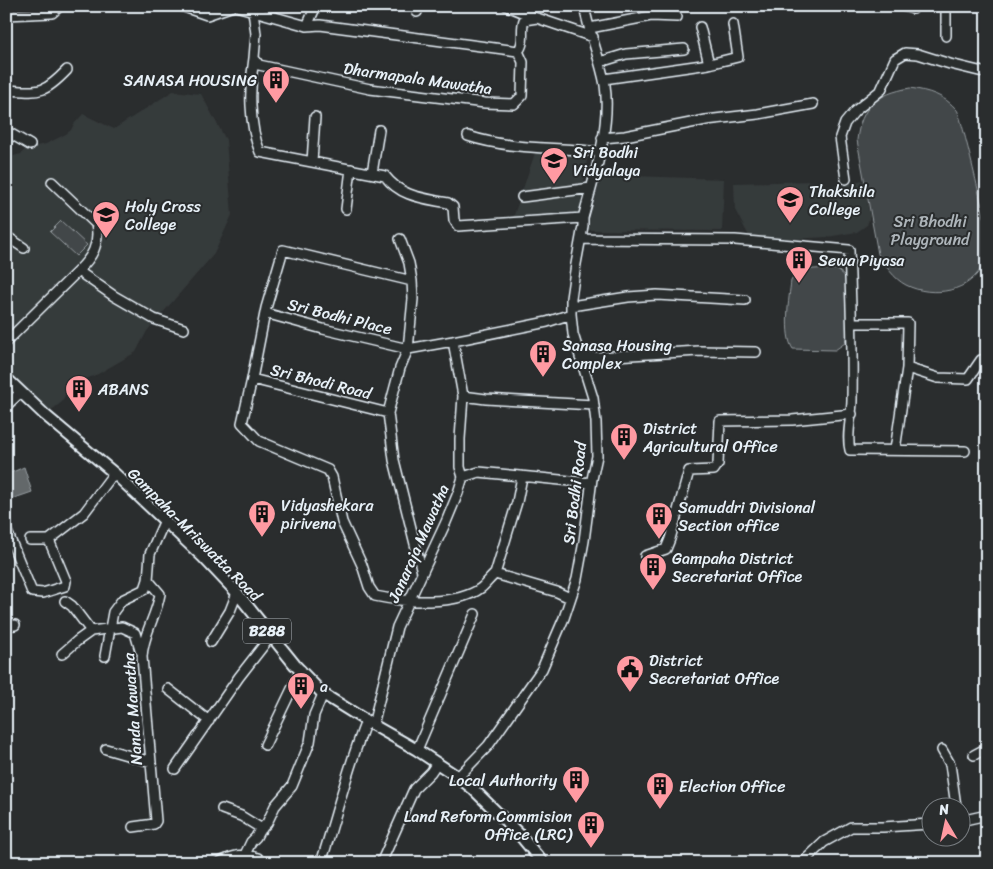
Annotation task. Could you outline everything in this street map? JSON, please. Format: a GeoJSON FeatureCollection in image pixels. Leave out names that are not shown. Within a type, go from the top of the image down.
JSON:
{"type":"FeatureCollection","features":[{"type":"Feature","properties":{"kind":"main road","name":"Gampaha-Mriswatta Road"},"geometry":{"type":"LineString","coordinates":[[6,378],[165,520],[237,594],[271,636],[323,694],[417,750],[458,777],[472,788],[519,834],[543,863]]}},
{"type":"Feature","properties":{"kind":"street"},"geometry":{"type":"LineString","coordinates":[[6,15],[52,13],[60,6]]}},
{"type":"Feature","properties":{"kind":"street"},"geometry":{"type":"LineString","coordinates":[[182,6],[207,15],[235,6],[307,26],[320,25],[518,51],[521,48],[524,20],[537,18]]}},
{"type":"Feature","properties":{"kind":"street"},"geometry":{"type":"LineString","coordinates":[[307,26],[316,6]]}},
{"type":"Feature","properties":{"kind":"street"},"geometry":{"type":"LineString","coordinates":[[508,6],[537,18],[591,33],[651,16],[677,17]]}},
{"type":"Feature","properties":{"kind":"street","name":"Sri Bodhi Road"},"geometry":{"type":"LineString","coordinates":[[458,777],[488,746],[542,669],[564,618],[577,579],[584,541],[591,483],[597,456],[594,405],[573,334],[571,310],[584,218],[600,152],[605,102],[604,80],[584,6]]}},
{"type":"Feature","properties":{"kind":"street"},"geometry":{"type":"LineString","coordinates":[[902,6],[913,9]]}},
{"type":"Feature","properties":{"kind":"street"},"geometry":{"type":"LineString","coordinates":[[946,6],[946,36]]}},
{"type":"Feature","properties":{"kind":"street"},"geometry":{"type":"LineString","coordinates":[[253,11],[256,34],[250,82],[257,144],[260,152],[385,176],[393,186],[412,196],[448,203],[452,207],[454,220],[458,226],[584,218]]}},
{"type":"Feature","properties":{"kind":"street"},"geometry":{"type":"LineString","coordinates":[[604,80],[709,64],[738,57],[733,24]]}},
{"type":"Feature","properties":{"kind":"street"},"geometry":{"type":"LineString","coordinates":[[700,27],[709,64]]}},
{"type":"Feature","properties":{"kind":"street"},"geometry":{"type":"LineString","coordinates":[[600,62],[626,54],[684,49]]}},
{"type":"Feature","properties":{"kind":"street","name":"Dharmapala Mawatha"},"geometry":{"type":"LineString","coordinates":[[254,58],[259,65],[370,89],[485,103],[514,104],[522,96],[523,62],[518,51]]}},
{"type":"Feature","properties":{"kind":"street"},"geometry":{"type":"LineString","coordinates":[[846,179],[840,137],[844,123],[855,111],[882,90],[895,59],[905,53],[918,54],[987,73]]}},
{"type":"Feature","properties":{"kind":"street"},"geometry":{"type":"LineString","coordinates":[[6,90],[35,92],[44,90],[67,70]]}},
{"type":"Feature","properties":{"kind":"street"},"geometry":{"type":"LineString","coordinates":[[602,138],[625,136],[706,120],[758,114],[813,104]]}},
{"type":"Feature","properties":{"kind":"street"},"geometry":{"type":"LineString","coordinates":[[312,162],[315,117]]}},
{"type":"Feature","properties":{"kind":"street"},"geometry":{"type":"LineString","coordinates":[[372,173],[379,130]]}},
{"type":"Feature","properties":{"kind":"street"},"geometry":{"type":"LineString","coordinates":[[6,131],[30,145]]}},
{"type":"Feature","properties":{"kind":"street"},"geometry":{"type":"LineString","coordinates":[[468,136],[486,142],[510,146],[565,148],[600,152]]}},
{"type":"Feature","properties":{"kind":"street"},"geometry":{"type":"LineString","coordinates":[[346,209],[351,169]]}},
{"type":"Feature","properties":{"kind":"street"},"geometry":{"type":"LineString","coordinates":[[6,342],[90,259],[96,247],[98,233],[96,224],[52,182]]}},
{"type":"Feature","properties":{"kind":"street"},"geometry":{"type":"LineString","coordinates":[[522,197],[591,188]]}},
{"type":"Feature","properties":{"kind":"street"},"geometry":{"type":"LineString","coordinates":[[6,236],[24,248]]}},
{"type":"Feature","properties":{"kind":"street"},"geometry":{"type":"LineString","coordinates":[[581,238],[735,240],[849,250],[852,323],[850,450],[966,450]]}},
{"type":"Feature","properties":{"kind":"street"},"geometry":{"type":"LineString","coordinates":[[388,413],[400,368],[408,349],[413,299],[409,263],[400,239]]}},
{"type":"Feature","properties":{"kind":"street"},"geometry":{"type":"LineString","coordinates":[[252,379],[265,313],[283,250],[412,281]]}},
{"type":"Feature","properties":{"kind":"street"},"geometry":{"type":"LineString","coordinates":[[78,271],[114,296],[154,319],[184,329]]}},
{"type":"Feature","properties":{"kind":"street"},"geometry":{"type":"LineString","coordinates":[[408,349],[547,322],[571,310],[628,297],[657,294],[745,300]]}},
{"type":"Feature","properties":{"kind":"street","name":"Sri Bodhi Place"},"geometry":{"type":"LineString","coordinates":[[265,313],[408,349]]}},
{"type":"Feature","properties":{"kind":"street"},"geometry":{"type":"LineString","coordinates":[[852,323],[908,323],[907,368],[895,450]]}},
{"type":"Feature","properties":{"kind":"street","name":"Janaraja Mawatha"},"geometry":{"type":"LineString","coordinates":[[321,863],[337,814],[353,753],[369,723],[398,627],[452,508],[462,477],[460,440],[463,396],[453,341]]}},
{"type":"Feature","properties":{"kind":"street"},"geometry":{"type":"LineString","coordinates":[[580,358],[699,351],[756,352]]}},
{"type":"Feature","properties":{"kind":"street"},"geometry":{"type":"LineString","coordinates":[[907,368],[938,378],[968,379],[981,360],[987,359]]}},
{"type":"Feature","properties":{"kind":"street","name":"Sri Bhodi Road"},"geometry":{"type":"LineString","coordinates":[[422,572],[394,460],[388,413],[252,379],[242,423],[259,441],[328,470],[332,477],[337,507],[342,522],[362,565],[369,587],[375,596],[422,602],[436,601],[465,595],[480,589],[495,574]]}},
{"type":"Feature","properties":{"kind":"street"},"geometry":{"type":"LineString","coordinates":[[6,406],[21,392]]}},
{"type":"Feature","properties":{"kind":"street"},"geometry":{"type":"LineString","coordinates":[[463,396],[594,405]]}},
{"type":"Feature","properties":{"kind":"street"},"geometry":{"type":"LineString","coordinates":[[645,556],[666,549],[690,471],[714,470],[718,464],[720,421],[792,420],[852,414]]}},
{"type":"Feature","properties":{"kind":"street"},"geometry":{"type":"LineString","coordinates":[[462,477],[479,472],[591,483]]}},
{"type":"Feature","properties":{"kind":"street"},"geometry":{"type":"LineString","coordinates":[[30,540],[49,540],[84,513],[114,474]]}},
{"type":"Feature","properties":{"kind":"street"},"geometry":{"type":"LineString","coordinates":[[522,477],[517,502],[495,574],[557,592],[570,598]]}},
{"type":"Feature","properties":{"kind":"street"},"geometry":{"type":"LineString","coordinates":[[105,656],[113,612],[122,600],[145,589],[148,580],[150,554],[165,520]]}},
{"type":"Feature","properties":{"kind":"street"},"geometry":{"type":"LineString","coordinates":[[6,529],[32,592],[35,593],[58,590],[66,584],[49,540]]}},
{"type":"Feature","properties":{"kind":"street","name":"Nanda Mawatha"},"geometry":{"type":"LineString","coordinates":[[132,827],[154,824],[156,821],[142,654],[143,642],[156,612],[160,594],[148,580]]}},
{"type":"Feature","properties":{"kind":"street"},"geometry":{"type":"LineString","coordinates":[[211,642],[230,611],[237,594]]}},
{"type":"Feature","properties":{"kind":"street"},"geometry":{"type":"LineString","coordinates":[[65,602],[72,606],[91,631]]}},
{"type":"Feature","properties":{"kind":"street"},"geometry":{"type":"LineString","coordinates":[[417,750],[475,614]]}},
{"type":"Feature","properties":{"kind":"street"},"geometry":{"type":"LineString","coordinates":[[62,654],[91,631],[122,627],[135,633],[142,654]]}},
{"type":"Feature","properties":{"kind":"street"},"geometry":{"type":"LineString","coordinates":[[175,769],[239,677],[271,636]]}},
{"type":"Feature","properties":{"kind":"street"},"geometry":{"type":"LineString","coordinates":[[265,745],[301,670]]}},
{"type":"Feature","properties":{"kind":"street"},"geometry":{"type":"LineString","coordinates":[[168,689],[209,721]]}},
{"type":"Feature","properties":{"kind":"street"},"geometry":{"type":"LineString","coordinates":[[241,863],[244,854],[258,831],[262,829],[275,806],[292,786],[300,770],[310,742],[314,715],[323,694]]}},
{"type":"Feature","properties":{"kind":"street"},"geometry":{"type":"LineString","coordinates":[[106,748],[151,762]]}},
{"type":"Feature","properties":{"kind":"street"},"geometry":{"type":"LineString","coordinates":[[974,755],[987,748]]}},
{"type":"Feature","properties":{"kind":"street"},"geometry":{"type":"LineString","coordinates":[[942,750],[950,764],[955,796]]}},
{"type":"Feature","properties":{"kind":"street"},"geometry":{"type":"LineString","coordinates":[[381,863],[414,789],[437,763]]}},
{"type":"Feature","properties":{"kind":"street"},"geometry":{"type":"LineString","coordinates":[[222,808],[241,816],[262,829]]}},
{"type":"Feature","properties":{"kind":"street"},"geometry":{"type":"LineString","coordinates":[[970,819],[987,815]]}},
{"type":"Feature","properties":{"kind":"street"},"geometry":{"type":"LineString","coordinates":[[802,863],[824,842],[851,827],[920,825]]}},
{"type":"Feature","properties":{"kind":"street"},"geometry":{"type":"LineString","coordinates":[[218,863],[227,858],[244,854],[258,858],[260,863]]}},
{"type":"Feature","properties":{"kind":"shaded area"},"geometry":{"type":"Polygon","coordinates":[[[173,91],[201,94],[226,140],[232,215],[214,254],[147,331],[136,352],[98,374],[81,381],[66,393],[62,402],[45,415],[16,380],[6,373],[6,158],[21,154],[26,148],[46,144],[66,134],[83,114],[114,129],[173,91]]]}},
{"type":"Feature","properties":{"kind":"shaded area","name":"Sri Bodhi Vidyalaya"},"geometry":{"type":"Polygon","coordinates":[[[536,150],[588,153],[579,217],[513,218],[536,150]]]}},
{"type":"Feature","properties":{"kind":"shaded area"},"geometry":{"type":"Polygon","coordinates":[[[602,175],[724,179],[722,231],[586,230],[602,175]]]}},
{"type":"Feature","properties":{"kind":"shaded area"},"geometry":{"type":"Polygon","coordinates":[[[862,180],[870,216],[867,225],[857,232],[827,237],[794,239],[769,239],[749,236],[735,210],[734,183],[812,181],[829,186],[843,185],[862,180]]]}},
{"type":"Feature","properties":{"kind":"shaded area"},"geometry":{"type":"Polygon","coordinates":[[[24,467],[32,492],[6,501],[6,475],[24,467]]]}},
{"type":"Feature","properties":{"kind":"green space","name":"Sri Bhodhi Playground"},"geometry":{"type":"Polygon","coordinates":[[[910,88],[936,94],[957,110],[986,224],[986,255],[978,272],[961,286],[939,292],[916,289],[906,285],[894,275],[878,254],[857,140],[862,118],[873,104],[888,94],[910,88]]]}},
{"type":"Feature","properties":{"kind":"green space"},"geometry":{"type":"Polygon","coordinates":[[[61,221],[87,245],[76,256],[50,232],[61,221]]]}},
{"type":"Feature","properties":{"kind":"green space"},"geometry":{"type":"Polygon","coordinates":[[[836,269],[844,275],[846,280],[848,326],[845,343],[835,350],[793,349],[787,326],[791,281],[799,273],[805,271],[836,269]]]}},
{"type":"Feature","properties":{"kind":"place","name":"SANASA HOUSING"},"geometry":{"type":"Point","coordinates":[276,104]}},
{"type":"Feature","properties":{"kind":"place","name":"Sri Bodhi Vidyalaya"},"geometry":{"type":"Point","coordinates":[554,185]}},
{"type":"Feature","properties":{"kind":"place","name":"Thakshila College"},"geometry":{"type":"Point","coordinates":[790,224]}},
{"type":"Feature","properties":{"kind":"place","name":"Holy Cross College"},"geometry":{"type":"Point","coordinates":[106,239]}},
{"type":"Feature","properties":{"kind":"place","name":"Sewa Piyasa"},"geometry":{"type":"Point","coordinates":[799,284]}},
{"type":"Feature","properties":{"kind":"place","name":"Sanasa Housing Complex"},"geometry":{"type":"Point","coordinates":[543,378]}},
{"type":"Feature","properties":{"kind":"place","name":"ABANS"},"geometry":{"type":"Point","coordinates":[79,413]}},
{"type":"Feature","properties":{"kind":"place","name":"District Agricultural Office"},"geometry":{"type":"Point","coordinates":[624,461]}},
{"type":"Feature","properties":{"kind":"place","name":"Vidyashekara pirivena"},"geometry":{"type":"Point","coordinates":[262,538]}},
{"type":"Feature","properties":{"kind":"place","name":"Samuddri Divisional Section office"},"geometry":{"type":"Point","coordinates":[659,540]}},
{"type":"Feature","properties":{"kind":"place","name":"Gampaha District Secretariat Office"},"geometry":{"type":"Point","coordinates":[653,591]}},
{"type":"Feature","properties":{"kind":"place","name":"District Secretariat Office"},"geometry":{"type":"Point","coordinates":[630,693]}},
{"type":"Feature","properties":{"kind":"place","name":"a"},"geometry":{"type":"Point","coordinates":[301,710]}},
{"type":"Feature","properties":{"kind":"place","name":"Local Authority"},"geometry":{"type":"Point","coordinates":[576,804]}},
{"type":"Feature","properties":{"kind":"place","name":"Election Office"},"geometry":{"type":"Point","coordinates":[660,810]}},
{"type":"Feature","properties":{"kind":"place","name":"Land Reform Commision Office (LRC)"},"geometry":{"type":"Point","coordinates":[591,849]}}]}
